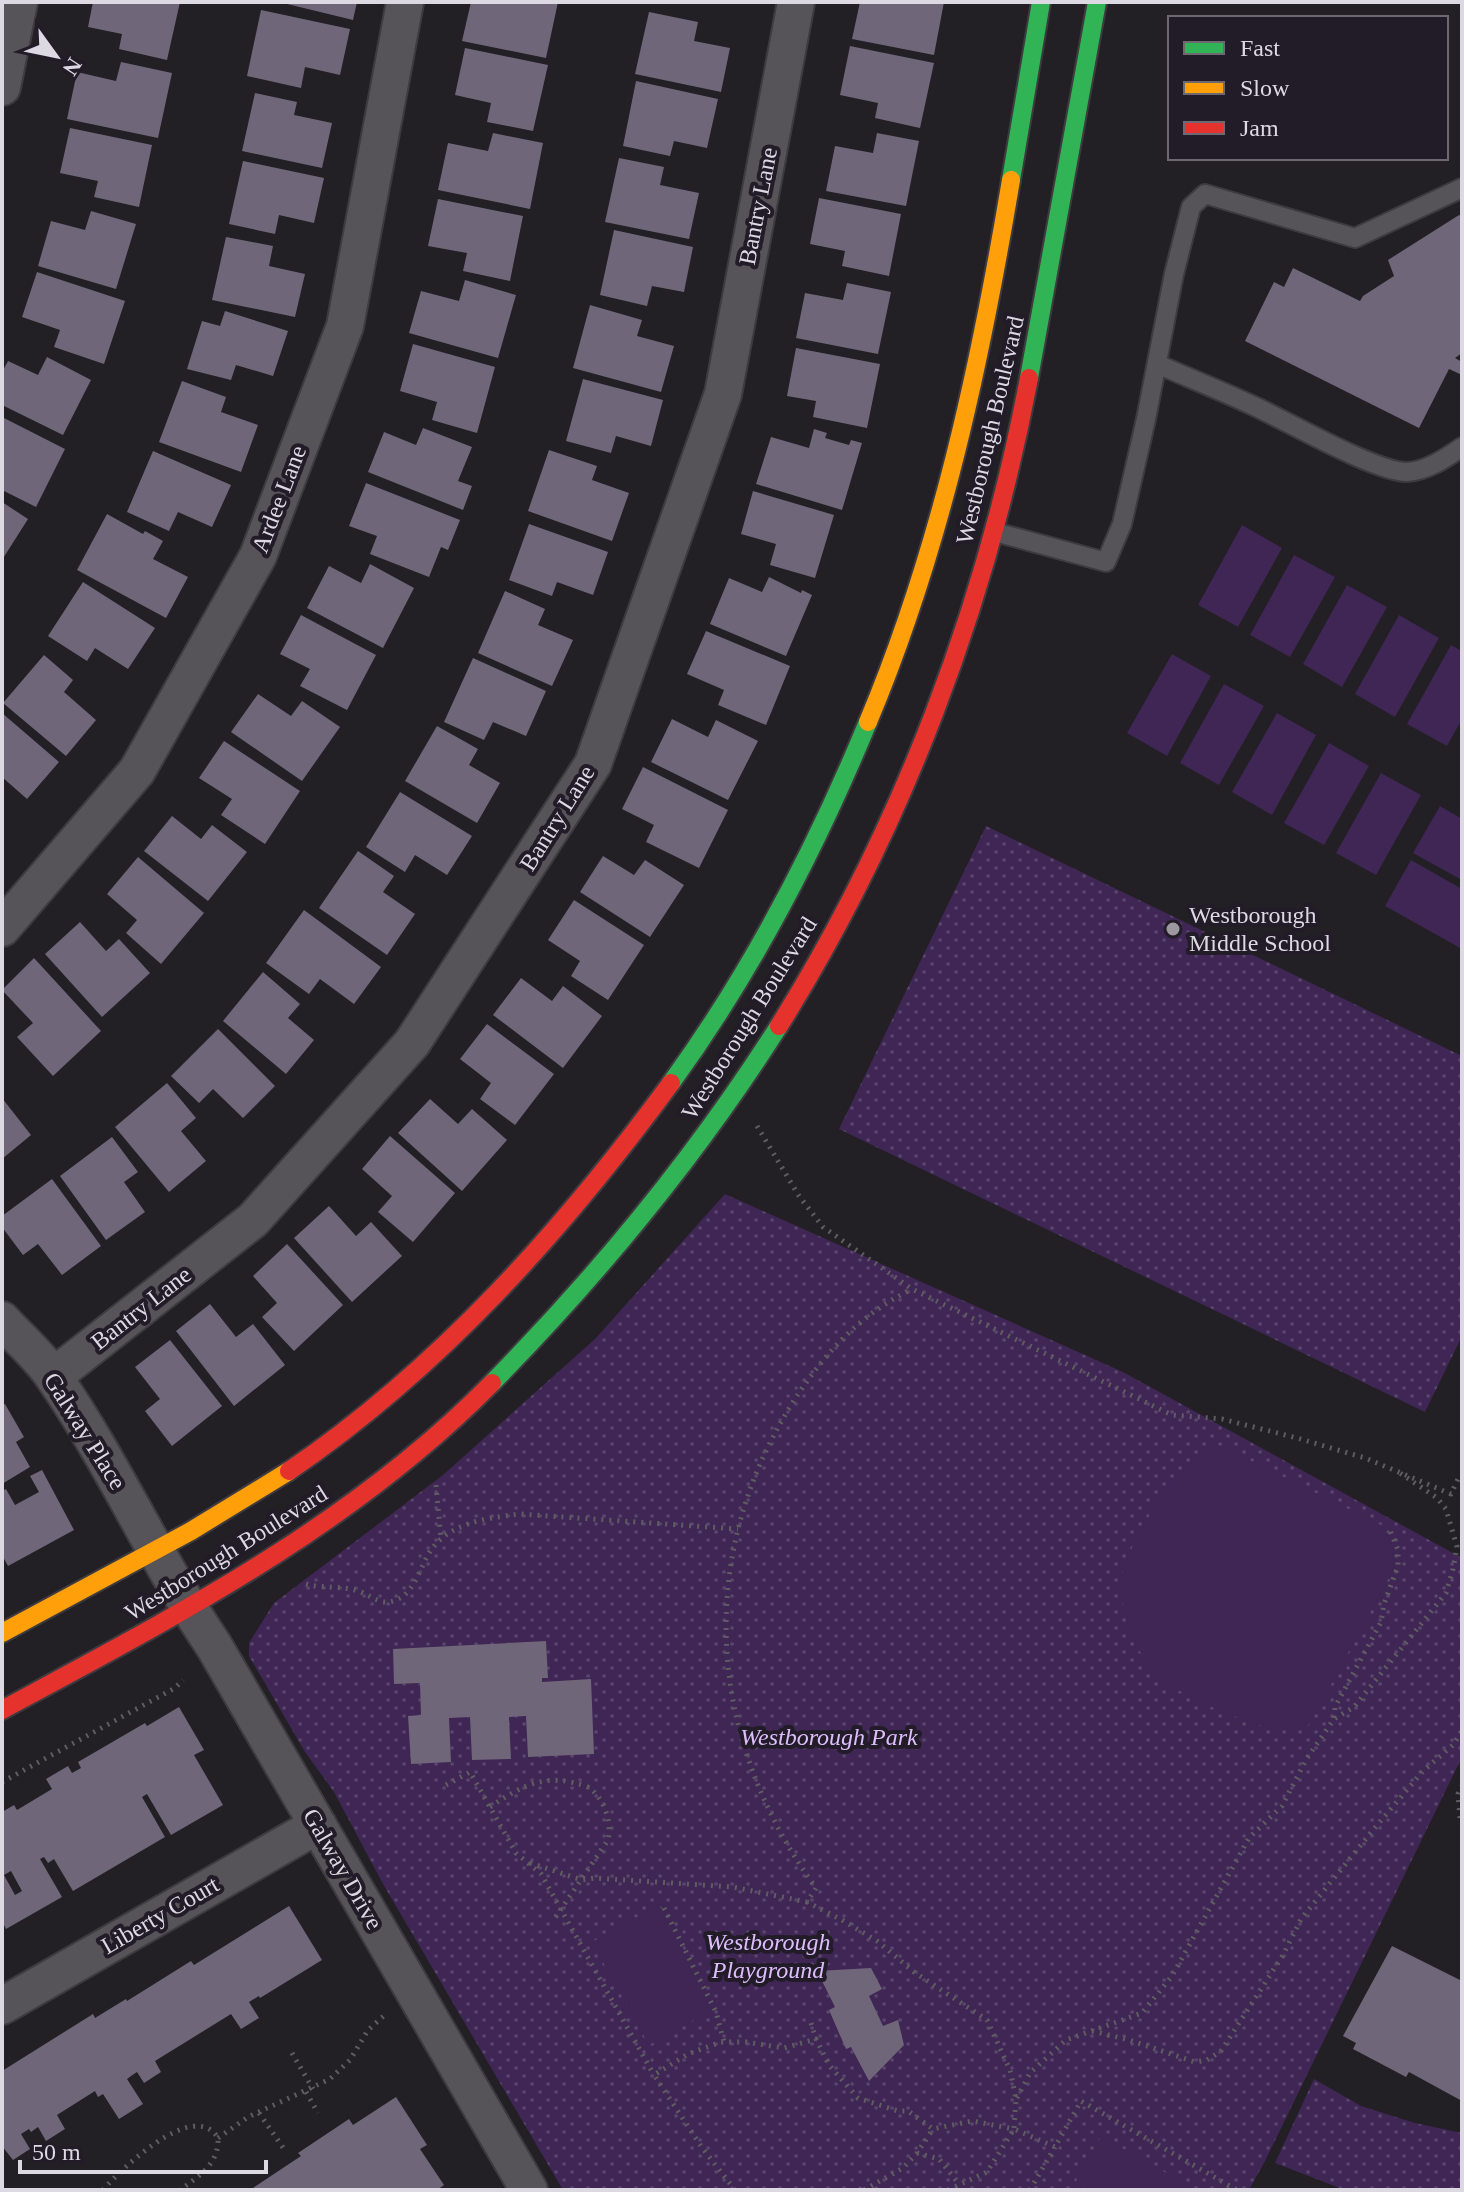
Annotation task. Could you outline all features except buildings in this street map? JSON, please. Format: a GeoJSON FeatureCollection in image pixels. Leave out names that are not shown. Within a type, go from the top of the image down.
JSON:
{"type":"FeatureCollection","features":[{"type":"Feature","properties":{"kind":"main road","name":"Westborough Boulevard"},"geometry":{"type":"LineString","coordinates":[[2,1633],[227,1511],[300,1465],[369,1412],[493,1297],[551,1236],[659,1104],[750,965],[796,883],[877,703],[913,607],[939,523],[984,331],[1041,2]]}},
{"type":"Feature","properties":{"kind":"main road","name":"Westborough Boulevard"},"geometry":{"type":"LineString","coordinates":[[2,1710],[188,1609],[267,1562],[337,1515],[408,1459],[534,1340],[592,1275],[707,1133],[799,993],[846,908],[889,820],[966,629],[995,532],[1021,421],[1097,2]]}},
{"type":"Feature","properties":{"kind":"street"},"geometry":{"type":"LineString","coordinates":[[2,87],[19,2]]}},
{"type":"Feature","properties":{"kind":"street","name":"Ardee Lane"},"geometry":{"type":"LineString","coordinates":[[2,928],[137,771],[258,556],[345,326],[405,2]]}},
{"type":"Feature","properties":{"kind":"street","name":"Bantry Lane"},"geometry":{"type":"LineString","coordinates":[[54,1376],[253,1220],[412,1043],[593,764],[723,394],[796,2]]}},
{"type":"Feature","properties":{"kind":"street","name":"Galway Place"},"geometry":{"type":"LineString","coordinates":[[2,1320],[54,1376],[157,1549]]}},
{"type":"Feature","properties":{"kind":"street","name":"Galway Drive"},"geometry":{"type":"LineString","coordinates":[[157,1549],[188,1609],[214,1646],[529,2190]]}},
{"type":"Feature","properties":{"kind":"street","name":"Liberty Court"},"geometry":{"type":"LineString","coordinates":[[2,2006],[318,1825]]}},
{"type":"Feature","properties":{"kind":"lane"},"geometry":{"type":"LineString","coordinates":[[995,532],[1106,562],[1122,524],[1191,207],[1205,194],[1355,238],[1462,188]]}},
{"type":"Feature","properties":{"kind":"lane"},"geometry":{"type":"LineString","coordinates":[[1157,364],[1367,461],[1396,471],[1410,472],[1440,462],[1462,447]]}},
{"type":"Feature","properties":{"kind":"path"},"geometry":{"type":"LineString","coordinates":[[754,1122],[799,1196],[823,1227],[912,1289],[1172,1415],[1222,1419],[1308,1441],[1394,1469],[1451,1494],[1458,1479],[1462,1481]]}},
{"type":"Feature","properties":{"kind":"path"},"geometry":{"type":"LineString","coordinates":[[807,1902],[816,1888],[777,1828],[762,1797],[746,1759],[734,1715],[727,1663],[725,1608],[738,1529],[756,1473],[773,1435],[799,1392],[835,1344],[871,1312],[912,1289]]}},
{"type":"Feature","properties":{"kind":"path"},"geometry":{"type":"LineString","coordinates":[[1016,2099],[1030,2073],[1066,2040],[1142,2013],[1172,1976],[1249,1838],[1282,1806],[1307,1758],[1334,1719],[1354,1707],[1446,1593],[1457,1547],[1446,1509],[1437,1498],[1394,1469]]}},
{"type":"Feature","properties":{"kind":"path"},"geometry":{"type":"LineString","coordinates":[[435,1479],[441,1540]]}},
{"type":"Feature","properties":{"kind":"path"},"geometry":{"type":"LineString","coordinates":[[303,1583],[360,1592],[384,1602],[397,1600],[409,1591],[431,1550],[449,1531],[485,1518],[520,1514],[738,1529]]}},
{"type":"Feature","properties":{"kind":"path"},"geometry":{"type":"LineString","coordinates":[[1334,1719],[1335,1707],[1381,1622],[1398,1566],[1398,1550],[1389,1528]]}},
{"type":"Feature","properties":{"kind":"path"},"geometry":{"type":"LineString","coordinates":[[2,1782],[175,1688],[183,1680]]}},
{"type":"Feature","properties":{"kind":"path"},"geometry":{"type":"LineString","coordinates":[[1091,2031],[1195,2062],[1207,2060],[1221,2051],[1283,1955],[1301,1919],[1423,1771],[1453,1745],[1462,1731]]}},
{"type":"Feature","properties":{"kind":"path"},"geometry":{"type":"LineString","coordinates":[[446,1785],[470,1772],[516,1853],[541,1874],[654,2075],[703,2149],[735,2190]]}},
{"type":"Feature","properties":{"kind":"path"},"geometry":{"type":"LineString","coordinates":[[490,1807],[531,1783],[544,1780],[579,1784],[595,1791],[611,1828],[608,1840],[555,1918]]}},
{"type":"Feature","properties":{"kind":"path"},"geometry":{"type":"LineString","coordinates":[[1460,1818],[1458,1794],[1462,1786]]}},
{"type":"Feature","properties":{"kind":"path"},"geometry":{"type":"LineString","coordinates":[[530,1863],[582,1880],[595,1878],[733,1887],[807,1902],[877,1941],[914,1972],[987,2020],[1010,2070],[1016,2099],[1014,2129],[987,2172],[948,2190]]}},
{"type":"Feature","properties":{"kind":"path"},"geometry":{"type":"LineString","coordinates":[[664,1908],[716,2012],[724,2042]]}},
{"type":"Feature","properties":{"kind":"path"},"geometry":{"type":"LineString","coordinates":[[180,2190],[207,2170],[215,2159],[218,2138],[237,2122],[310,2090],[340,2070],[350,2060],[368,2030],[388,2013]]}},
{"type":"Feature","properties":{"kind":"path"},"geometry":{"type":"LineString","coordinates":[[811,2023],[829,2065],[858,2098],[888,2109],[908,2111],[933,2129]]}},
{"type":"Feature","properties":{"kind":"path"},"geometry":{"type":"LineString","coordinates":[[654,2075],[688,2054],[724,2042],[784,2048],[816,2039]]}},
{"type":"Feature","properties":{"kind":"path"},"geometry":{"type":"LineString","coordinates":[[292,2053],[318,2113]]}},
{"type":"Feature","properties":{"kind":"path"},"geometry":{"type":"LineString","coordinates":[[1030,2190],[1081,2101],[1237,2190]]}},
{"type":"Feature","properties":{"kind":"path"},"geometry":{"type":"LineString","coordinates":[[259,2113],[284,2149]]}},
{"type":"Feature","properties":{"kind":"path"},"geometry":{"type":"LineString","coordinates":[[864,2190],[903,2168],[933,2129],[972,2121],[1014,2129],[1055,2147]]}},
{"type":"Feature","properties":{"kind":"path"},"geometry":{"type":"LineString","coordinates":[[103,2190],[130,2161],[163,2139],[204,2126],[218,2138]]}},
{"type":"Feature","properties":{"kind":"path"},"geometry":{"type":"LineString","coordinates":[[917,2153],[939,2159],[959,2184]]}},
{"type":"Feature","properties":{"kind":"green space"},"geometry":{"type":"Polygon","coordinates":[[[1242,525],[1282,548],[1238,627],[1198,605],[1242,525]]]}},
{"type":"Feature","properties":{"kind":"green space"},"geometry":{"type":"Polygon","coordinates":[[[1294,555],[1335,577],[1290,657],[1250,635],[1294,555]]]}},
{"type":"Feature","properties":{"kind":"green space"},"geometry":{"type":"Polygon","coordinates":[[[1347,585],[1387,607],[1342,687],[1303,664],[1347,585]]]}},
{"type":"Feature","properties":{"kind":"green space"},"geometry":{"type":"Polygon","coordinates":[[[1399,615],[1439,638],[1395,717],[1355,694],[1399,615]]]}},
{"type":"Feature","properties":{"kind":"green space"},"geometry":{"type":"Polygon","coordinates":[[[1451,645],[1462,651],[1462,719],[1447,746],[1407,724],[1451,645]]]}},
{"type":"Feature","properties":{"kind":"green space"},"geometry":{"type":"Polygon","coordinates":[[[1172,654],[1211,676],[1167,756],[1127,733],[1172,654]]]}},
{"type":"Feature","properties":{"kind":"green space"},"geometry":{"type":"Polygon","coordinates":[[[1224,684],[1264,706],[1219,785],[1180,763],[1224,684]]]}},
{"type":"Feature","properties":{"kind":"green space"},"geometry":{"type":"Polygon","coordinates":[[[1277,713],[1316,735],[1272,815],[1232,792],[1277,713]]]}},
{"type":"Feature","properties":{"kind":"green space"},"geometry":{"type":"Polygon","coordinates":[[[1329,743],[1369,766],[1324,845],[1284,823],[1329,743]]]}},
{"type":"Feature","properties":{"kind":"green space"},"geometry":{"type":"Polygon","coordinates":[[[1381,773],[1421,795],[1376,875],[1336,853],[1381,773]]]}},
{"type":"Feature","properties":{"kind":"green space"},"geometry":{"type":"Polygon","coordinates":[[[1440,806],[1462,819],[1462,880],[1413,853],[1440,806]]]}},
{"type":"Feature","properties":{"kind":"green space"},"geometry":{"type":"Polygon","coordinates":[[[986,826],[1462,1056],[1462,1336],[1425,1412],[839,1129],[986,826]]]}},
{"type":"Feature","properties":{"kind":"green space"},"geometry":{"type":"Polygon","coordinates":[[[1411,860],[1462,889],[1462,949],[1385,906],[1411,860]]]}},
{"type":"Feature","properties":{"kind":"green space","name":"Westborough Park"},"geometry":{"type":"Polygon","coordinates":[[[725,1194],[1123,1372],[1462,1558],[1462,1757],[1249,2190],[563,2190],[383,1884],[334,1792],[305,1752],[249,1656],[249,1643],[274,1603],[443,1475],[595,1339],[725,1194]]]}},
{"type":"Feature","properties":{"kind":"green space"},"geometry":{"type":"Polygon","coordinates":[[[1218,1445],[1381,1525],[1391,1541],[1393,1570],[1309,1725],[1276,1731],[1222,1712],[1168,1685],[1139,1650],[1129,1625],[1121,1598],[1123,1565],[1154,1507],[1191,1462],[1218,1445]]]}},
{"type":"Feature","properties":{"kind":"green space"},"geometry":{"type":"Polygon","coordinates":[[[659,1905],[716,2008],[649,2045],[592,1942],[659,1905]]]}},
{"type":"Feature","properties":{"kind":"green space"},"geometry":{"type":"Polygon","coordinates":[[[1314,2079],[1361,2106],[1415,2123],[1462,2133],[1462,2190],[1345,2190],[1275,2163],[1314,2079]]]}},
{"type":"Feature","properties":{"kind":"green space"},"geometry":{"type":"Polygon","coordinates":[[[1101,2136],[1196,2190],[1087,2190],[1075,2183],[1101,2136]]]}},
{"type":"Feature","properties":{"kind":"traffic: fast"},"geometry":{"type":"LineString","coordinates":[[1011,180],[1041,2]]}},
{"type":"Feature","properties":{"kind":"traffic: fast"},"geometry":{"type":"LineString","coordinates":[[1029,378],[1097,2]]}},
{"type":"Feature","properties":{"kind":"traffic: fast"},"geometry":{"type":"LineString","coordinates":[[671,1083],[755,954],[827,816],[868,722]]}},
{"type":"Feature","properties":{"kind":"traffic: fast"},"geometry":{"type":"LineString","coordinates":[[492,1383],[532,1342],[645,1212],[715,1121],[779,1026]]}},
{"type":"Feature","properties":{"kind":"traffic: slow"},"geometry":{"type":"LineString","coordinates":[[868,722],[917,590],[955,455],[986,318],[1011,180]]}},
{"type":"Feature","properties":{"kind":"traffic: slow"},"geometry":{"type":"LineString","coordinates":[[2,1633],[191,1531],[289,1471]]}},
{"type":"Feature","properties":{"kind":"traffic: jam"},"geometry":{"type":"LineString","coordinates":[[779,1026],[864,874],[934,714],[989,548],[1029,378]]}},
{"type":"Feature","properties":{"kind":"traffic: jam"},"geometry":{"type":"LineString","coordinates":[[289,1471],[397,1388],[496,1294],[587,1191],[671,1083]]}},
{"type":"Feature","properties":{"kind":"traffic: jam"},"geometry":{"type":"LineString","coordinates":[[2,1710],[196,1603],[321,1525],[438,1434],[492,1383]]}},
{"type":"Feature","properties":{"kind":"place","name":"Westborough Middle School"},"geometry":{"type":"Point","coordinates":[1173,929]}},
{"type":"Feature","properties":{"kind":"park label","name":"Westborough Playground"},"geometry":{"type":"Point","coordinates":[768,1956]}}]}
